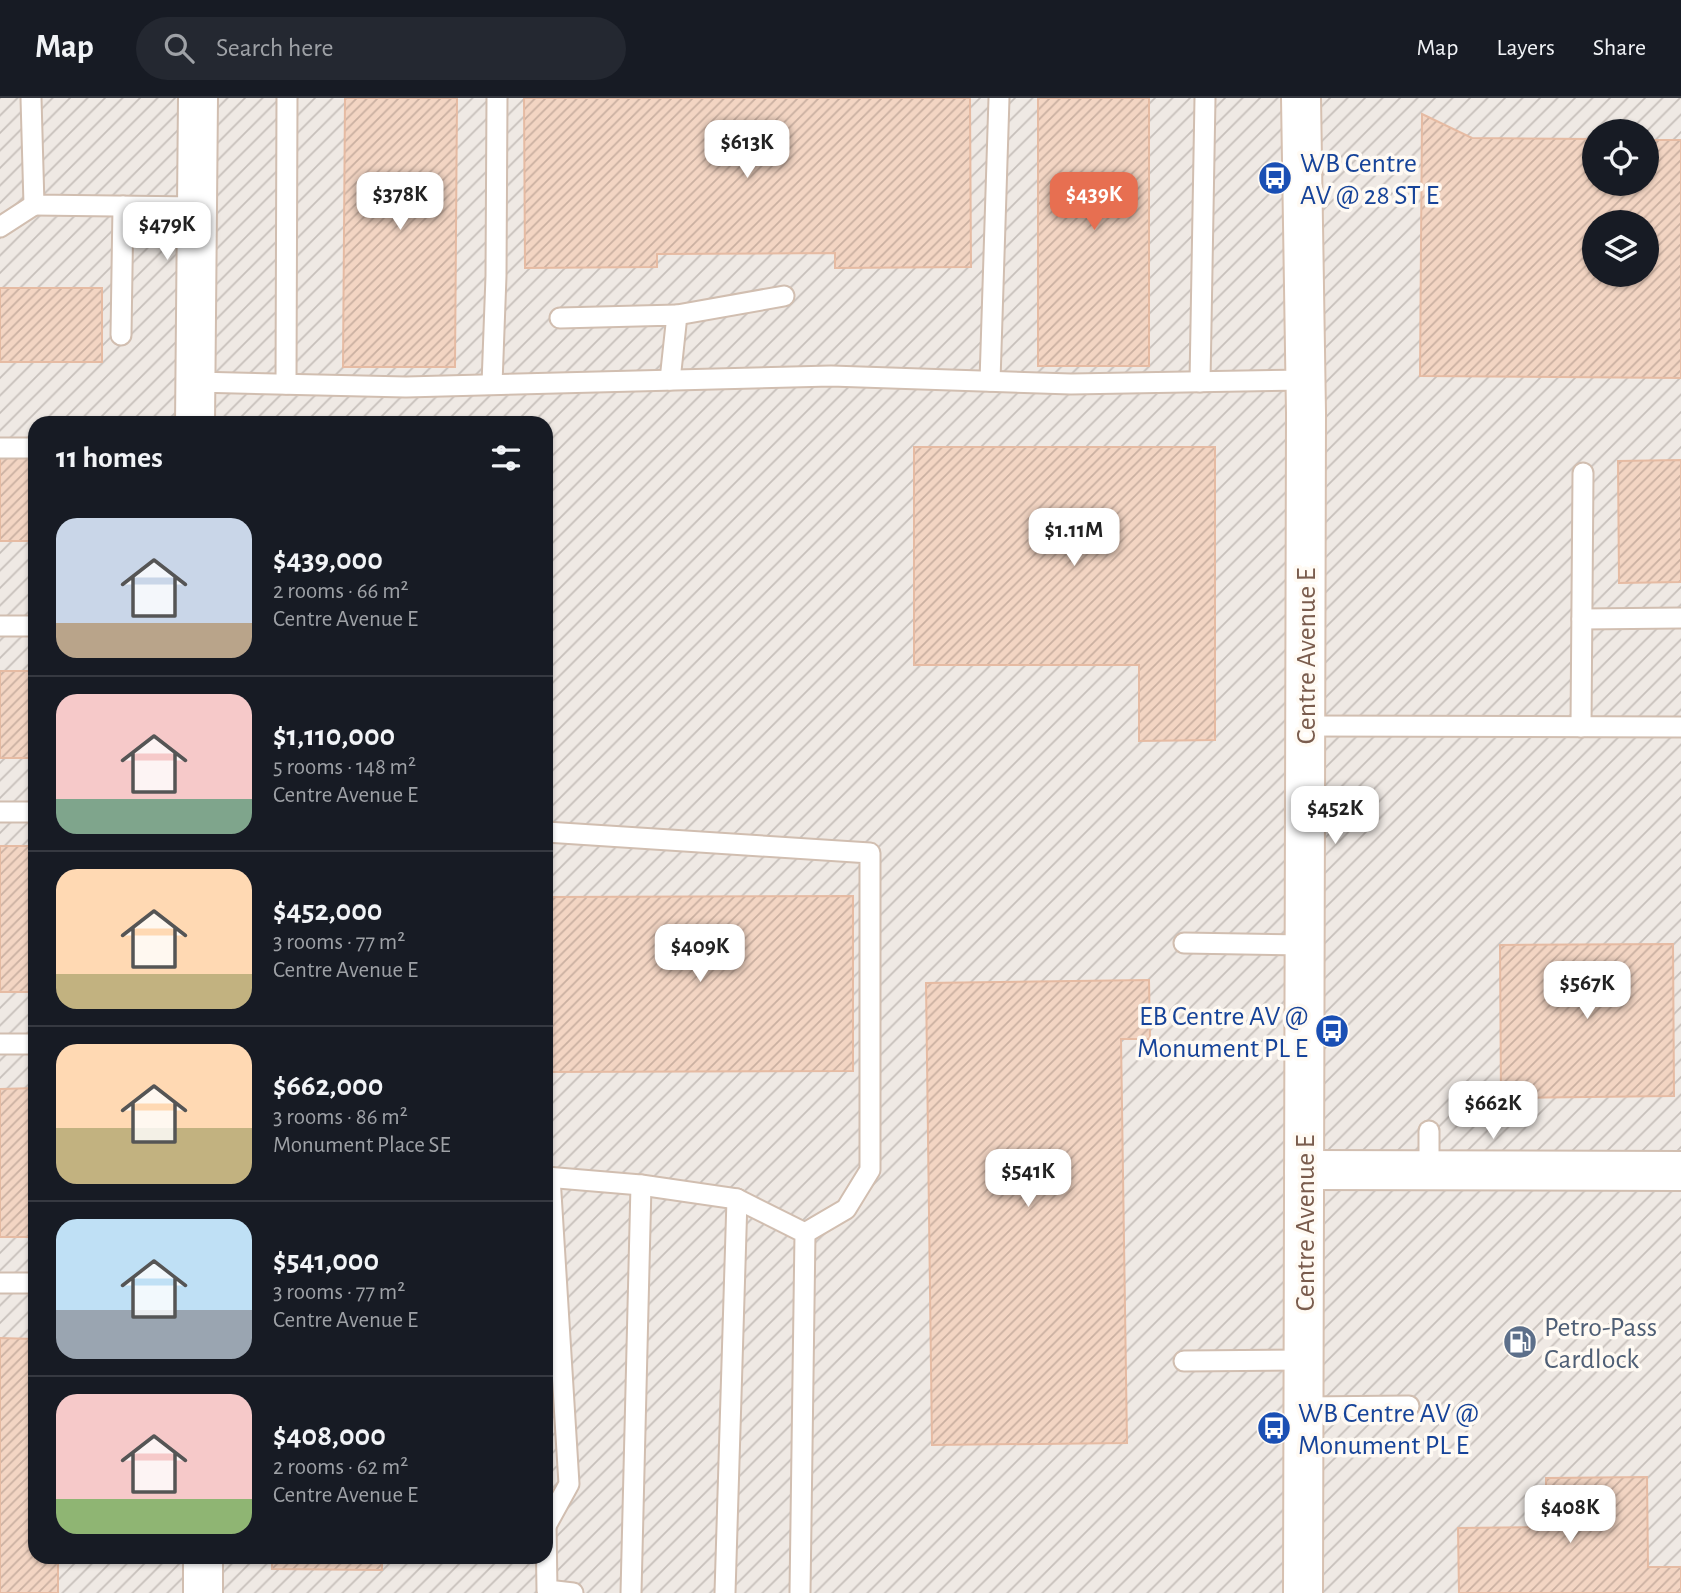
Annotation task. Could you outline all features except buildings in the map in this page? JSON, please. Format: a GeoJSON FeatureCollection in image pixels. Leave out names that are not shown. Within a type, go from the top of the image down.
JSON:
{"type":"FeatureCollection","features":[{"type":"Feature","properties":{"kind":"street"},"geometry":{"type":"LineString","coordinates":[[195,416],[198,98]]}},
{"type":"Feature","properties":{"kind":"street","name":"Centre Avenue E"},"geometry":{"type":"LineString","coordinates":[[1301,98],[1306,380],[1303,1593]]}},
{"type":"Feature","properties":{"kind":"street"},"geometry":{"type":"LineString","coordinates":[[1304,1170],[1681,1171]]}},
{"type":"Feature","properties":{"kind":"street"},"geometry":{"type":"LineString","coordinates":[[203,1564],[204,1593]]}},
{"type":"Feature","properties":{"kind":"lane"},"geometry":{"type":"LineString","coordinates":[[32,98],[34,205]]}},
{"type":"Feature","properties":{"kind":"lane"},"geometry":{"type":"LineString","coordinates":[[286,384],[288,98]]}},
{"type":"Feature","properties":{"kind":"lane"},"geometry":{"type":"LineString","coordinates":[[492,384],[496,276],[496,98]]}},
{"type":"Feature","properties":{"kind":"lane"},"geometry":{"type":"LineString","coordinates":[[989,382],[999,98]]}},
{"type":"Feature","properties":{"kind":"lane"},"geometry":{"type":"LineString","coordinates":[[1200,382],[1205,98]]}},
{"type":"Feature","properties":{"kind":"lane"},"geometry":{"type":"LineString","coordinates":[[0,227],[34,205],[197,207]]}},
{"type":"Feature","properties":{"kind":"lane"},"geometry":{"type":"LineString","coordinates":[[121,335],[123,206]]}},
{"type":"Feature","properties":{"kind":"lane"},"geometry":{"type":"LineString","coordinates":[[561,318],[677,315],[784,296]]}},
{"type":"Feature","properties":{"kind":"lane"},"geometry":{"type":"LineString","coordinates":[[670,380],[677,315]]}},
{"type":"Feature","properties":{"kind":"lane"},"geometry":{"type":"LineString","coordinates":[[195,382],[406,387],[831,376],[1071,384],[1306,380]]}},
{"type":"Feature","properties":{"kind":"lane"},"geometry":{"type":"LineString","coordinates":[[0,448],[28,448]]}},
{"type":"Feature","properties":{"kind":"lane"},"geometry":{"type":"LineString","coordinates":[[1581,727],[1583,473]]}},
{"type":"Feature","properties":{"kind":"lane"},"geometry":{"type":"LineString","coordinates":[[1582,619],[1681,618]]}},
{"type":"Feature","properties":{"kind":"lane"},"geometry":{"type":"LineString","coordinates":[[0,626],[28,626]]}},
{"type":"Feature","properties":{"kind":"lane"},"geometry":{"type":"LineString","coordinates":[[1305,726],[1681,727]]}},
{"type":"Feature","properties":{"kind":"lane"},"geometry":{"type":"LineString","coordinates":[[0,812],[28,812]]}},
{"type":"Feature","properties":{"kind":"lane"},"geometry":{"type":"LineString","coordinates":[[553,832],[870,853],[870,1170],[846,1209],[805,1233]]}},
{"type":"Feature","properties":{"kind":"lane"},"geometry":{"type":"LineString","coordinates":[[1184,943],[1305,945]]}},
{"type":"Feature","properties":{"kind":"lane"},"geometry":{"type":"LineString","coordinates":[[0,1044],[28,1044]]}},
{"type":"Feature","properties":{"kind":"lane"},"geometry":{"type":"LineString","coordinates":[[1429,1131],[1429,1170]]}},
{"type":"Feature","properties":{"kind":"lane"},"geometry":{"type":"LineString","coordinates":[[553,1177],[641,1185],[737,1199],[805,1233]]}},
{"type":"Feature","properties":{"kind":"lane"},"geometry":{"type":"LineString","coordinates":[[631,1593],[641,1185]]}},
{"type":"Feature","properties":{"kind":"lane"},"geometry":{"type":"LineString","coordinates":[[725,1593],[737,1199]]}},
{"type":"Feature","properties":{"kind":"lane"},"geometry":{"type":"LineString","coordinates":[[800,1593],[805,1233]]}},
{"type":"Feature","properties":{"kind":"lane"},"geometry":{"type":"LineString","coordinates":[[553,1250],[569,1484],[553,1513]]}},
{"type":"Feature","properties":{"kind":"lane"},"geometry":{"type":"LineString","coordinates":[[0,1283],[28,1283]]}},
{"type":"Feature","properties":{"kind":"lane"},"geometry":{"type":"LineString","coordinates":[[1184,1361],[1304,1360]]}},
{"type":"Feature","properties":{"kind":"lane"},"geometry":{"type":"LineString","coordinates":[[1304,1407],[1409,1406]]}},
{"type":"Feature","properties":{"kind":"lane"},"geometry":{"type":"LineString","coordinates":[[547,1564],[547,1590],[573,1593]]}},
{"type":"Feature","properties":{"kind":"shaded area"},"geometry":{"type":"Polygon","coordinates":[[[0,98],[1681,98],[1681,1593],[0,1593],[0,98]]]}},
{"type":"Feature","properties":{"kind":"place","name":"WB Centre AV @ 28 ST E"},"geometry":{"type":"Point","coordinates":[1275,178]}},
{"type":"Feature","properties":{"kind":"place","name":"EB Centre AV @ Monument PL E"},"geometry":{"type":"Point","coordinates":[1332,1031]}},
{"type":"Feature","properties":{"kind":"place","name":"Petro-Pass Cardlock"},"geometry":{"type":"Point","coordinates":[1520,1342]}},
{"type":"Feature","properties":{"kind":"place","name":"WB Centre AV @ Monument PL E"},"geometry":{"type":"Point","coordinates":[1274,1428]}}]}
